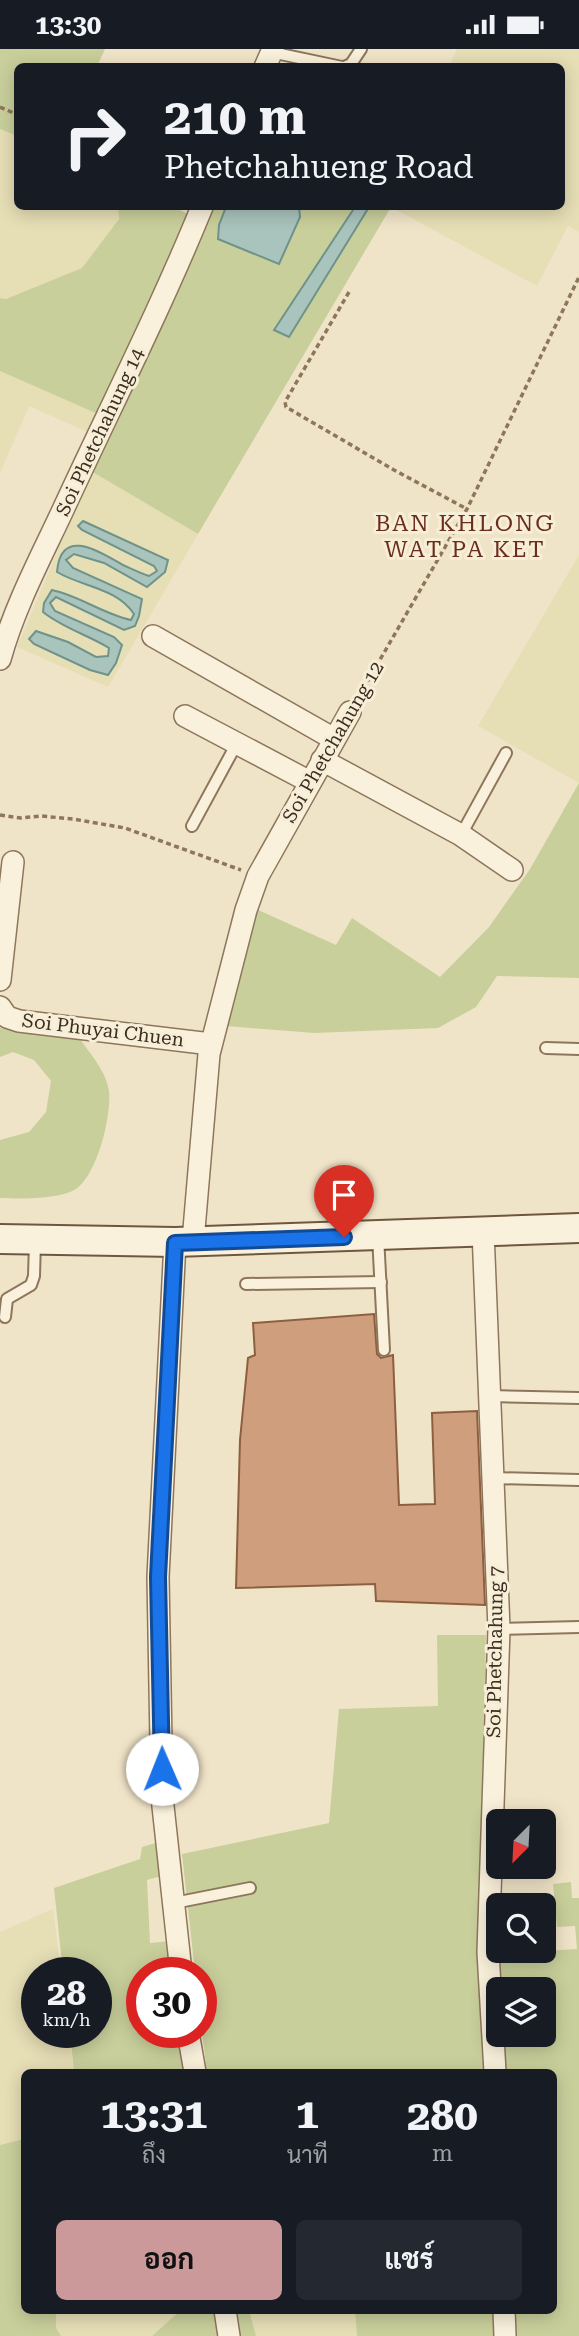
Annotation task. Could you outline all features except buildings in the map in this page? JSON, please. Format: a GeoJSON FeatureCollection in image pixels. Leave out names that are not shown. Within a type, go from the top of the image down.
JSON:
{"type":"FeatureCollection","features":[{"type":"Feature","properties":{"kind":"main road"},"geometry":{"type":"LineString","coordinates":[[0,1239],[184,1242],[579,1228]]}},
{"type":"Feature","properties":{"kind":"street","name":"Soi Phetchahung 14"},"geometry":{"type":"LineString","coordinates":[[0,659],[24,595],[130,364],[167,291],[201,210]]}},
{"type":"Feature","properties":{"kind":"street"},"geometry":{"type":"LineString","coordinates":[[153,636],[334,739]]}},
{"type":"Feature","properties":{"kind":"street","name":"Soi Phetchahung 12"},"geometry":{"type":"LineString","coordinates":[[179,1957],[162,1797],[158,1577],[184,1242],[211,1044],[229,968],[258,876],[350,712]]}},
{"type":"Feature","properties":{"kind":"street"},"geometry":{"type":"LineString","coordinates":[[186,716],[310,782]]}},
{"type":"Feature","properties":{"kind":"street"},"geometry":{"type":"LineString","coordinates":[[322,760],[461,835],[512,870]]}},
{"type":"Feature","properties":{"kind":"street"},"geometry":{"type":"LineString","coordinates":[[0,980],[13,862]]}},
{"type":"Feature","properties":{"kind":"street","name":"Soi Phuyai Chuen"},"geometry":{"type":"LineString","coordinates":[[0,1007],[6,1017],[19,1021],[211,1044]]}},
{"type":"Feature","properties":{"kind":"street","name":"Soi Phetchahung 7"},"geometry":{"type":"LineString","coordinates":[[483,1231],[499,1629],[488,1952],[495,2069]]}},
{"type":"Feature","properties":{"kind":"street"},"geometry":{"type":"LineString","coordinates":[[191,2048],[194,2069]]}},
{"type":"Feature","properties":{"kind":"street"},"geometry":{"type":"LineString","coordinates":[[226,2314],[229,2336]]}},
{"type":"Feature","properties":{"kind":"street"},"geometry":{"type":"LineString","coordinates":[[504,2314],[505,2336]]}},
{"type":"Feature","properties":{"kind":"lane"},"geometry":{"type":"LineString","coordinates":[[270,56],[316,63]]}},
{"type":"Feature","properties":{"kind":"lane"},"geometry":{"type":"LineString","coordinates":[[192,826],[237,743]]}},
{"type":"Feature","properties":{"kind":"lane"},"geometry":{"type":"LineString","coordinates":[[461,835],[506,753]]}},
{"type":"Feature","properties":{"kind":"lane"},"geometry":{"type":"LineString","coordinates":[[546,1048],[579,1049]]}},
{"type":"Feature","properties":{"kind":"lane"},"geometry":{"type":"LineString","coordinates":[[379,1236],[384,1350]]}},
{"type":"Feature","properties":{"kind":"lane"},"geometry":{"type":"LineString","coordinates":[[5,1317],[7,1299],[31,1285],[34,1276],[35,1239]]}},
{"type":"Feature","properties":{"kind":"lane"},"geometry":{"type":"LineString","coordinates":[[246,1284],[381,1282]]}},
{"type":"Feature","properties":{"kind":"lane"},"geometry":{"type":"LineString","coordinates":[[490,1396],[579,1398]]}},
{"type":"Feature","properties":{"kind":"lane"},"geometry":{"type":"LineString","coordinates":[[493,1478],[579,1480]]}},
{"type":"Feature","properties":{"kind":"lane"},"geometry":{"type":"LineString","coordinates":[[499,1629],[579,1627]]}},
{"type":"Feature","properties":{"kind":"lane"},"geometry":{"type":"LineString","coordinates":[[174,1903],[250,1888]]}},
{"type":"Feature","properties":{"kind":"path","name":"Soi Phetchahung 12"},"geometry":{"type":"LineString","coordinates":[[350,712],[467,509],[579,277]]}},
{"type":"Feature","properties":{"kind":"path"},"geometry":{"type":"LineString","coordinates":[[349,292],[285,402],[286,407],[467,509]]}},
{"type":"Feature","properties":{"kind":"path"},"geometry":{"type":"LineString","coordinates":[[0,815],[73,819],[125,828],[258,876]]}},
{"type":"Feature","properties":{"kind":"shaded area"},"geometry":{"type":"Polygon","coordinates":[[[457,49],[579,49],[579,232],[568,226],[537,286],[397,210],[565,210],[565,63],[450,63],[457,49]]]}},
{"type":"Feature","properties":{"kind":"shaded area"},"geometry":{"type":"Polygon","coordinates":[[[0,129],[14,135],[14,210],[118,210],[119,219],[82,268],[6,299],[0,298],[0,129]]]}},
{"type":"Feature","properties":{"kind":"shaded area"},"geometry":{"type":"Polygon","coordinates":[[[0,371],[100,415],[92,434],[29,406],[0,473],[0,371]]]}},
{"type":"Feature","properties":{"kind":"shaded area"},"geometry":{"type":"Polygon","coordinates":[[[91,471],[198,534],[108,687],[17,647],[91,471]],[[83,522],[104,541],[155,566],[157,571],[149,576],[98,550],[61,555],[72,581],[108,592],[126,602],[134,613],[131,620],[115,617],[68,594],[52,590],[44,603],[56,622],[109,648],[108,657],[96,657],[68,642],[36,631],[30,639],[34,644],[90,670],[108,675],[122,645],[55,611],[50,604],[56,597],[135,626],[134,594],[73,568],[66,560],[73,554],[104,563],[147,587],[167,560],[83,522]]]}},
{"type":"Feature","properties":{"kind":"shaded area"},"geometry":{"type":"Polygon","coordinates":[[[579,555],[579,783],[478,726],[579,555]]]}},
{"type":"Feature","properties":{"kind":"shaded area"},"geometry":{"type":"Polygon","coordinates":[[[53,1909],[59,1957],[21,1957],[21,2048],[71,2048],[74,2069],[21,2069],[21,2140],[0,2145],[0,1932],[53,1909]]]}},
{"type":"Feature","properties":{"kind":"shaded area"},"geometry":{"type":"Polygon","coordinates":[[[56,2314],[177,2314],[152,2336],[61,2336],[56,2328],[56,2314]]]}},
{"type":"Feature","properties":{"kind":"shaded area"},"geometry":{"type":"Polygon","coordinates":[[[250,2314],[355,2314],[357,2336],[256,2336],[250,2314]]]}},
{"type":"Feature","properties":{"kind":"green space"},"geometry":{"type":"Polygon","coordinates":[[[0,49],[105,49],[98,63],[14,63],[14,135],[0,129],[0,49]]]}},
{"type":"Feature","properties":{"kind":"green space"},"geometry":{"type":"Polygon","coordinates":[[[118,210],[179,210],[190,215],[100,415],[0,371],[0,298],[6,299],[82,268],[119,219],[118,210]]]}},
{"type":"Feature","properties":{"kind":"green space"},"geometry":{"type":"Polygon","coordinates":[[[210,210],[225,210],[219,225],[300,217],[299,210],[353,210],[275,330],[289,337],[367,210],[389,210],[198,534],[91,471],[210,210]]]}},
{"type":"Feature","properties":{"kind":"green space"},"geometry":{"type":"Polygon","coordinates":[[[579,783],[579,978],[497,976],[476,1007],[438,1028],[314,1033],[226,1026],[256,909],[336,945],[352,918],[440,977],[489,927],[530,869],[579,783]]]}},
{"type":"Feature","properties":{"kind":"green space"},"geometry":{"type":"Polygon","coordinates":[[[0,1028],[80,1039],[105,1077],[109,1102],[105,1131],[95,1163],[79,1186],[70,1192],[45,1197],[0,1198],[0,1140],[29,1132],[46,1112],[51,1081],[34,1060],[13,1052],[0,1057],[0,1028]]]}},
{"type":"Feature","properties":{"kind":"green space"},"geometry":{"type":"Polygon","coordinates":[[[437,1635],[486,1635],[478,1955],[486,1955],[486,1963],[556,1963],[556,1950],[577,1949],[575,1926],[557,1927],[556,1893],[553,1884],[571,1882],[572,1898],[579,1898],[579,2336],[357,2336],[355,2314],[557,2314],[557,2069],[207,2069],[204,2048],[217,2048],[217,1957],[193,1957],[182,1854],[329,1823],[339,1709],[438,1706],[437,1635]]]}},
{"type":"Feature","properties":{"kind":"green space"},"geometry":{"type":"Polygon","coordinates":[[[162,1841],[165,1875],[147,1880],[150,1943],[171,1941],[173,1957],[126,1957],[126,2048],[186,2048],[190,2069],[74,2069],[72,2048],[112,2048],[112,1957],[61,1957],[54,1888],[140,1859],[142,1847],[162,1841]]]}},
{"type":"Feature","properties":{"kind":"green space"},"geometry":{"type":"Polygon","coordinates":[[[21,2140],[21,2314],[56,2314],[56,2328],[61,2336],[0,2336],[0,2145],[21,2140]]]}},
{"type":"Feature","properties":{"kind":"green space"},"geometry":{"type":"Polygon","coordinates":[[[177,2314],[250,2314],[256,2336],[152,2336],[177,2314]]]}},
{"type":"Feature","properties":{"kind":"water"},"geometry":{"type":"Polygon","coordinates":[[[225,210],[299,210],[300,217],[279,264],[218,239],[219,225],[225,210]]]}},
{"type":"Feature","properties":{"kind":"water"},"geometry":{"type":"Polygon","coordinates":[[[353,210],[367,210],[289,337],[274,330],[353,210]]]}},
{"type":"Feature","properties":{"kind":"water"},"geometry":{"type":"Polygon","coordinates":[[[83,521],[168,560],[165,572],[147,587],[104,563],[74,554],[66,560],[73,568],[142,599],[135,626],[124,630],[56,597],[50,603],[55,611],[114,637],[122,645],[116,663],[108,675],[90,670],[34,644],[29,639],[36,631],[68,642],[96,657],[108,656],[109,648],[43,612],[44,603],[52,590],[131,620],[134,614],[127,605],[109,593],[57,572],[60,558],[66,549],[83,546],[149,576],[157,571],[154,566],[82,530],[78,526],[83,521]]]}},
{"type":"Feature","properties":{"kind":"district","name":"BAN KHLONG WAT PA KET"},"geometry":{"type":"Point","coordinates":[465,536]}},
{"type":"Feature","properties":{"kind":"route"},"geometry":{"type":"LineString","coordinates":[[162,1769],[158,1577],[175,1243],[344,1237]]}}]}
